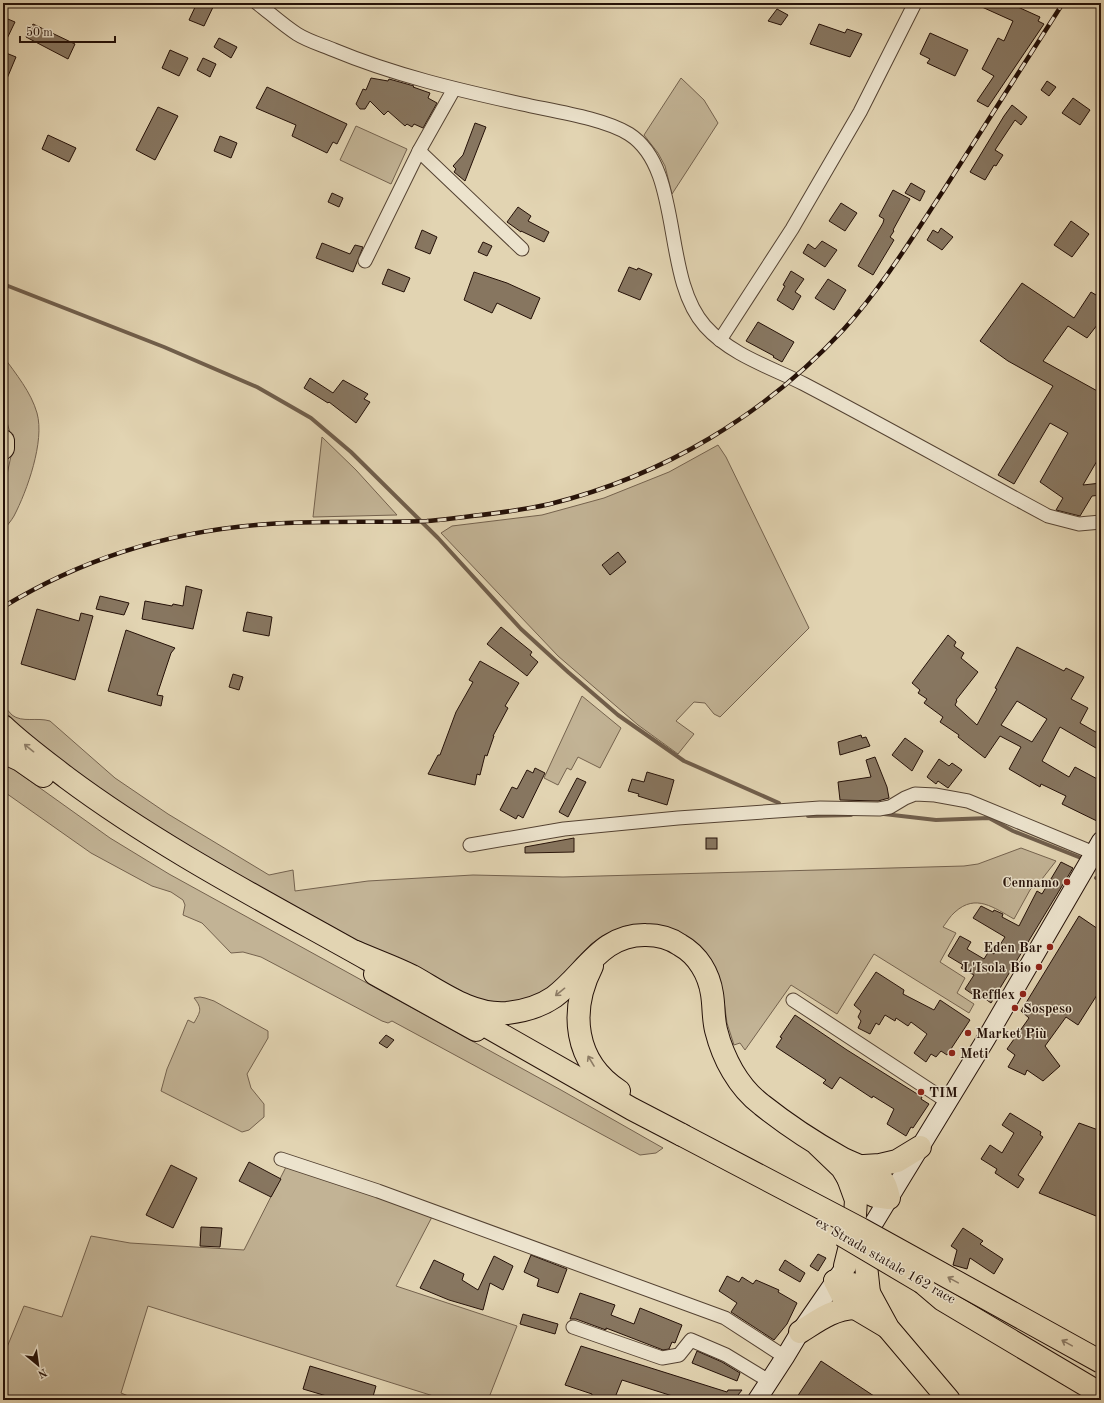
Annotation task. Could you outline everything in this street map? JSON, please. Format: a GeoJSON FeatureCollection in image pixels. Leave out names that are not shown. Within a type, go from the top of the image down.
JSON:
{"type":"FeatureCollection","features":[{"type":"Feature","properties":{"kind":"highway"},"geometry":{"type":"LineString","coordinates":[[3,441],[3,448]]}},
{"type":"Feature","properties":{"kind":"highway"},"geometry":{"type":"LineString","coordinates":[[5,737],[152,837],[209,871],[677,1132]]}},
{"type":"Feature","properties":{"kind":"highway"},"geometry":{"type":"LineString","coordinates":[[5,737],[20,760],[86,807],[144,843],[677,1132]]}},
{"type":"Feature","properties":{"kind":"highway"},"geometry":{"type":"LineString","coordinates":[[356,952],[411,976],[461,1004],[490,1012],[506,1013],[538,1006],[553,998],[567,986],[582,968],[597,954],[610,944],[621,939],[642,935],[657,935],[669,939],[681,945],[701,964],[709,980],[715,1029],[725,1057],[736,1076],[751,1095],[761,1105],[817,1144],[842,1168],[880,1177],[891,1195]]}},
{"type":"Feature","properties":{"kind":"highway"},"geometry":{"type":"LineString","coordinates":[[597,954],[581,992],[578,1009],[578,1026],[582,1044],[586,1053],[600,1075],[610,1085],[677,1132]]}},
{"type":"Feature","properties":{"kind":"highway","name":"ex Strada statale 162 racc"},"geometry":{"type":"LineString","coordinates":[[677,1132],[808,1215],[923,1282],[1101,1382]]}},
{"type":"Feature","properties":{"kind":"highway","name":"ex Strada statale 162 racc"},"geometry":{"type":"LineString","coordinates":[[677,1132],[861,1229],[1101,1362]]}},
{"type":"Feature","properties":{"kind":"highway"},"geometry":{"type":"LineString","coordinates":[[856,1172],[897,1162],[920,1147]]}},
{"type":"Feature","properties":{"kind":"highway"},"geometry":{"type":"LineString","coordinates":[[856,1172],[856,1211],[854,1230],[840,1274],[843,1297],[862,1300],[888,1328],[949,1400]]}},
{"type":"Feature","properties":{"kind":"highway"},"geometry":{"type":"LineString","coordinates":[[862,1300],[866,1256],[866,1236]]}},
{"type":"Feature","properties":{"kind":"highway"},"geometry":{"type":"LineString","coordinates":[[923,1282],[942,1300],[1101,1394]]}},
{"type":"Feature","properties":{"kind":"highway"},"geometry":{"type":"LineString","coordinates":[[800,1332],[835,1311],[862,1300]]}},
{"type":"Feature","properties":{"kind":"main road"},"geometry":{"type":"LineString","coordinates":[[756,1400],[800,1332],[866,1236],[986,1039],[1098,847]]}},
{"type":"Feature","properties":{"kind":"street"},"geometry":{"type":"LineString","coordinates":[[258,3],[298,35],[361,62],[454,89],[584,118],[606,124],[629,134],[641,144],[649,154],[662,185],[679,266],[690,303],[706,327],[720,340],[750,358],[803,384],[1048,516],[1079,524],[1101,522]]}},
{"type":"Feature","properties":{"kind":"street"},"geometry":{"type":"LineString","coordinates":[[720,340],[792,229],[860,112],[915,3]]}},
{"type":"Feature","properties":{"kind":"street"},"geometry":{"type":"LineString","coordinates":[[365,261],[419,151],[454,89]]}},
{"type":"Feature","properties":{"kind":"street"},"geometry":{"type":"LineString","coordinates":[[419,151],[522,249]]}},
{"type":"Feature","properties":{"kind":"street"},"geometry":{"type":"LineString","coordinates":[[470,845],[564,829],[678,818],[820,808],[879,809],[890,807],[915,794],[935,795],[968,801],[1098,847]]}},
{"type":"Feature","properties":{"kind":"street"},"geometry":{"type":"LineString","coordinates":[[793,1000],[948,1102]]}},
{"type":"Feature","properties":{"kind":"street"},"geometry":{"type":"LineString","coordinates":[[281,1159],[378,1191],[725,1318],[785,1357]]}},
{"type":"Feature","properties":{"kind":"street"},"geometry":{"type":"LineString","coordinates":[[573,1327],[662,1358],[679,1355],[691,1340],[726,1355],[769,1381]]}},
{"type":"Feature","properties":{"kind":"shaded area"},"geometry":{"type":"Polygon","coordinates":[[[681,78],[704,100],[718,123],[672,194],[665,166],[658,153],[644,135],[681,78]]]}},
{"type":"Feature","properties":{"kind":"shaded area"},"geometry":{"type":"Polygon","coordinates":[[[356,126],[407,149],[391,184],[340,160],[356,126]]]}},
{"type":"Feature","properties":{"kind":"shaded area"},"geometry":{"type":"Polygon","coordinates":[[[3,356],[23,383],[31,398],[37,413],[39,437],[37,451],[29,480],[19,506],[14,516],[3,530],[3,487],[11,456],[10,433],[3,408],[3,356]]]}},
{"type":"Feature","properties":{"kind":"shaded area"},"geometry":{"type":"Polygon","coordinates":[[[322,437],[356,470],[397,515],[313,517],[322,437]]]}},
{"type":"Feature","properties":{"kind":"shaded area"},"geometry":{"type":"Polygon","coordinates":[[[718,445],[726,457],[809,628],[720,717],[714,714],[705,703],[694,702],[676,721],[694,734],[678,754],[638,725],[558,656],[441,533],[452,526],[542,515],[604,498],[669,472],[718,445]]]}},
{"type":"Feature","properties":{"kind":"shaded area"},"geometry":{"type":"Polygon","coordinates":[[[582,696],[621,728],[600,768],[578,757],[571,770],[567,768],[558,785],[544,778],[582,696]]]}},
{"type":"Feature","properties":{"kind":"shaded area"},"geometry":{"type":"Polygon","coordinates":[[[3,705],[12,715],[20,719],[50,721],[115,778],[168,814],[269,875],[293,870],[295,891],[368,881],[473,875],[563,877],[964,866],[978,864],[1021,848],[1056,861],[1035,888],[1033,887],[1030,890],[1014,919],[992,907],[978,903],[963,906],[950,917],[943,927],[956,933],[940,962],[965,978],[957,993],[974,1004],[969,1013],[874,954],[837,1014],[791,985],[745,1050],[740,1043],[734,1045],[727,1023],[724,1001],[711,968],[626,926],[606,934],[591,944],[581,955],[571,970],[558,983],[529,1002],[470,1003],[282,908],[3,732],[3,705]]]}},
{"type":"Feature","properties":{"kind":"shaded area"},"geometry":{"type":"Polygon","coordinates":[[[3,766],[12,768],[110,838],[169,874],[561,1090],[663,1148],[656,1153],[640,1155],[392,1021],[388,1023],[382,1021],[261,957],[243,952],[231,953],[202,923],[183,915],[185,905],[183,900],[171,892],[152,886],[91,853],[3,791],[3,766]]]}},
{"type":"Feature","properties":{"kind":"shaded area"},"geometry":{"type":"Polygon","coordinates":[[[200,997],[214,1001],[268,1031],[268,1038],[247,1074],[251,1088],[264,1104],[264,1117],[249,1130],[242,1132],[161,1091],[167,1069],[188,1020],[194,1023],[199,1013],[199,1005],[194,998],[200,997]]]}},
{"type":"Feature","properties":{"kind":"shaded area"},"geometry":{"type":"Polygon","coordinates":[[[286,1167],[433,1215],[396,1286],[517,1326],[488,1400],[446,1400],[148,1306],[121,1393],[138,1400],[3,1400],[3,1351],[5,1352],[24,1306],[62,1317],[91,1236],[130,1243],[244,1250],[286,1167]]]}},
{"type":"Feature","properties":{"kind":"building"},"geometry":{"type":"Polygon","coordinates":[[[197,3],[215,3],[204,26],[189,20],[197,3]]]}},
{"type":"Feature","properties":{"kind":"building"},"geometry":{"type":"Polygon","coordinates":[[[973,3],[1009,3],[1040,17],[1038,21],[1044,24],[988,107],[977,101],[994,76],[982,69],[998,38],[1004,41],[1013,21],[973,3]]]}},
{"type":"Feature","properties":{"kind":"building"},"geometry":{"type":"Polygon","coordinates":[[[777,9],[788,15],[781,25],[768,21],[777,9]]]}},
{"type":"Feature","properties":{"kind":"building"},"geometry":{"type":"Polygon","coordinates":[[[3,17],[15,22],[3,47],[3,17]]]}},
{"type":"Feature","properties":{"kind":"building"},"geometry":{"type":"Polygon","coordinates":[[[33,24],[75,44],[68,59],[26,37],[33,24]]]}},
{"type":"Feature","properties":{"kind":"building"},"geometry":{"type":"Polygon","coordinates":[[[819,24],[845,33],[847,29],[862,34],[850,57],[810,44],[819,24]]]}},
{"type":"Feature","properties":{"kind":"building"},"geometry":{"type":"Polygon","coordinates":[[[930,33],[968,50],[955,76],[927,63],[930,59],[920,54],[930,33]]]}},
{"type":"Feature","properties":{"kind":"building"},"geometry":{"type":"Polygon","coordinates":[[[219,38],[237,47],[231,58],[214,47],[219,38]]]}},
{"type":"Feature","properties":{"kind":"building"},"geometry":{"type":"Polygon","coordinates":[[[170,50],[188,58],[179,76],[162,68],[170,50]]]}},
{"type":"Feature","properties":{"kind":"building"},"geometry":{"type":"Polygon","coordinates":[[[6,53],[16,57],[3,88],[3,60],[6,53]]]}},
{"type":"Feature","properties":{"kind":"building"},"geometry":{"type":"Polygon","coordinates":[[[203,58],[216,64],[210,77],[197,70],[203,58]]]}},
{"type":"Feature","properties":{"kind":"building"},"geometry":{"type":"Polygon","coordinates":[[[371,78],[388,81],[389,79],[414,86],[413,87],[430,93],[428,98],[437,103],[423,128],[414,124],[412,127],[407,124],[405,126],[388,111],[384,115],[370,101],[365,109],[360,109],[356,104],[363,89],[366,90],[371,78]]]}},
{"type":"Feature","properties":{"kind":"building"},"geometry":{"type":"Polygon","coordinates":[[[1047,81],[1056,87],[1049,96],[1041,90],[1047,81]]]}},
{"type":"Feature","properties":{"kind":"building"},"geometry":{"type":"Polygon","coordinates":[[[267,87],[347,124],[337,144],[333,142],[327,153],[292,136],[296,125],[256,108],[267,87]]]}},
{"type":"Feature","properties":{"kind":"building"},"geometry":{"type":"Polygon","coordinates":[[[1073,98],[1090,110],[1080,125],[1062,113],[1073,98]]]}},
{"type":"Feature","properties":{"kind":"building"},"geometry":{"type":"Polygon","coordinates":[[[1012,105],[1027,117],[1021,125],[1015,120],[995,150],[1003,155],[996,166],[994,165],[985,180],[970,172],[1012,105]]]}},
{"type":"Feature","properties":{"kind":"building"},"geometry":{"type":"Polygon","coordinates":[[[158,107],[178,116],[155,160],[136,150],[158,107]]]}},
{"type":"Feature","properties":{"kind":"building"},"geometry":{"type":"Polygon","coordinates":[[[475,123],[486,127],[465,181],[454,172],[456,169],[453,166],[463,155],[475,123]]]}},
{"type":"Feature","properties":{"kind":"building"},"geometry":{"type":"Polygon","coordinates":[[[48,135],[76,148],[69,162],[42,149],[48,135]]]}},
{"type":"Feature","properties":{"kind":"building"},"geometry":{"type":"Polygon","coordinates":[[[220,136],[237,143],[231,158],[214,151],[220,136]]]}},
{"type":"Feature","properties":{"kind":"building"},"geometry":{"type":"Polygon","coordinates":[[[911,183],[925,191],[920,201],[905,193],[911,183]]]}},
{"type":"Feature","properties":{"kind":"building"},"geometry":{"type":"Polygon","coordinates":[[[893,190],[910,199],[890,237],[894,240],[873,275],[858,266],[883,223],[884,219],[879,216],[893,190]]]}},
{"type":"Feature","properties":{"kind":"building"},"geometry":{"type":"Polygon","coordinates":[[[332,193],[343,198],[339,207],[328,202],[332,193]]]}},
{"type":"Feature","properties":{"kind":"building"},"geometry":{"type":"Polygon","coordinates":[[[841,203],[857,213],[845,231],[829,221],[841,203]]]}},
{"type":"Feature","properties":{"kind":"building"},"geometry":{"type":"Polygon","coordinates":[[[518,207],[531,216],[528,221],[549,232],[544,242],[521,232],[507,222],[518,207]]]}},
{"type":"Feature","properties":{"kind":"building"},"geometry":{"type":"Polygon","coordinates":[[[1071,221],[1089,234],[1072,257],[1054,245],[1071,221]]]}},
{"type":"Feature","properties":{"kind":"building"},"geometry":{"type":"Polygon","coordinates":[[[941,228],[953,237],[942,250],[927,240],[933,230],[938,233],[941,228]]]}},
{"type":"Feature","properties":{"kind":"building"},"geometry":{"type":"Polygon","coordinates":[[[422,230],[437,237],[430,254],[415,248],[422,230]]]}},
{"type":"Feature","properties":{"kind":"building"},"geometry":{"type":"Polygon","coordinates":[[[822,241],[837,250],[825,267],[803,253],[808,244],[815,249],[822,241]]]}},
{"type":"Feature","properties":{"kind":"building"},"geometry":{"type":"Polygon","coordinates":[[[483,242],[492,246],[487,256],[478,252],[483,242]]]}},
{"type":"Feature","properties":{"kind":"building"},"geometry":{"type":"Polygon","coordinates":[[[322,243],[350,254],[355,245],[363,247],[353,272],[316,258],[322,243]]]}},
{"type":"Feature","properties":{"kind":"building"},"geometry":{"type":"Polygon","coordinates":[[[629,267],[637,270],[638,268],[652,274],[640,300],[618,291],[629,267]]]}},
{"type":"Feature","properties":{"kind":"building"},"geometry":{"type":"Polygon","coordinates":[[[388,269],[410,278],[404,292],[382,284],[388,269]]]}},
{"type":"Feature","properties":{"kind":"building"},"geometry":{"type":"Polygon","coordinates":[[[791,271],[804,279],[795,292],[801,296],[793,310],[777,300],[791,271]]]}},
{"type":"Feature","properties":{"kind":"building"},"geometry":{"type":"Polygon","coordinates":[[[474,272],[507,283],[540,298],[531,319],[497,303],[492,313],[464,300],[474,272]]]}},
{"type":"Feature","properties":{"kind":"building"},"geometry":{"type":"Polygon","coordinates":[[[828,279],[846,290],[834,310],[815,298],[828,279]]]}},
{"type":"Feature","properties":{"kind":"building"},"geometry":{"type":"Polygon","coordinates":[[[1022,283],[1074,318],[1091,292],[1101,298],[1101,320],[1087,338],[1068,326],[1043,361],[1101,393],[1101,454],[1083,485],[1101,483],[1101,495],[1092,496],[1080,516],[1056,510],[1063,498],[1040,482],[1068,433],[1050,423],[1014,484],[998,475],[1053,386],[1008,361],[980,341],[1022,283]]]}},
{"type":"Feature","properties":{"kind":"building"},"geometry":{"type":"Polygon","coordinates":[[[758,322],[794,342],[782,362],[746,341],[758,322]]]}},
{"type":"Feature","properties":{"kind":"building"},"geometry":{"type":"Polygon","coordinates":[[[310,378],[333,393],[343,380],[368,394],[364,399],[370,402],[356,423],[329,402],[328,403],[304,388],[310,378]]]}},
{"type":"Feature","properties":{"kind":"building"},"geometry":{"type":"Polygon","coordinates":[[[618,552],[626,562],[610,575],[602,565],[618,552]]]}},
{"type":"Feature","properties":{"kind":"building"},"geometry":{"type":"Polygon","coordinates":[[[186,586],[202,590],[193,629],[142,619],[145,601],[172,606],[173,604],[183,606],[186,586]]]}},
{"type":"Feature","properties":{"kind":"building"},"geometry":{"type":"Polygon","coordinates":[[[100,596],[129,603],[124,615],[96,609],[100,596]]]}},
{"type":"Feature","properties":{"kind":"building"},"geometry":{"type":"Polygon","coordinates":[[[37,609],[79,621],[81,613],[93,616],[75,680],[21,664],[37,609]]]}},
{"type":"Feature","properties":{"kind":"building"},"geometry":{"type":"Polygon","coordinates":[[[247,612],[272,617],[269,636],[243,631],[247,612]]]}},
{"type":"Feature","properties":{"kind":"building"},"geometry":{"type":"Polygon","coordinates":[[[501,627],[532,652],[530,655],[538,662],[527,676],[487,644],[501,627]]]}},
{"type":"Feature","properties":{"kind":"building"},"geometry":{"type":"Polygon","coordinates":[[[126,630],[175,648],[171,653],[157,695],[163,696],[161,706],[108,691],[126,630]]]}},
{"type":"Feature","properties":{"kind":"building"},"geometry":{"type":"Polygon","coordinates":[[[948,635],[956,642],[954,646],[964,653],[961,658],[978,672],[956,700],[955,705],[977,725],[997,689],[995,688],[1017,647],[1064,671],[1066,668],[1084,677],[1071,699],[1088,708],[1080,723],[1101,735],[1101,751],[1060,727],[1042,761],[1069,777],[1075,767],[1101,781],[1101,823],[1062,804],[1066,796],[1041,784],[1040,787],[1009,769],[1021,747],[1000,736],[985,758],[958,737],[959,735],[940,722],[943,717],[924,703],[927,699],[918,693],[920,690],[912,683],[948,635]],[[1017,701],[1001,725],[1032,742],[1047,719],[1017,701]]]}},
{"type":"Feature","properties":{"kind":"building"},"geometry":{"type":"Polygon","coordinates":[[[480,661],[519,683],[505,706],[508,708],[493,736],[487,756],[485,755],[480,775],[477,774],[475,785],[428,774],[438,755],[440,755],[456,712],[473,682],[469,680],[480,661]]]}},
{"type":"Feature","properties":{"kind":"building"},"geometry":{"type":"Polygon","coordinates":[[[233,674],[243,677],[239,690],[229,687],[233,674]]]}},
{"type":"Feature","properties":{"kind":"building"},"geometry":{"type":"Polygon","coordinates":[[[861,735],[862,738],[866,737],[870,746],[840,755],[838,742],[861,735]]]}},
{"type":"Feature","properties":{"kind":"building"},"geometry":{"type":"Polygon","coordinates":[[[905,738],[923,751],[912,771],[892,755],[905,738]]]}},
{"type":"Feature","properties":{"kind":"building"},"geometry":{"type":"Polygon","coordinates":[[[875,757],[887,787],[889,798],[878,801],[840,800],[838,782],[871,777],[866,760],[875,757]]]}},
{"type":"Feature","properties":{"kind":"building"},"geometry":{"type":"Polygon","coordinates":[[[939,759],[949,766],[952,763],[962,770],[948,788],[938,781],[936,784],[927,777],[939,759]]]}},
{"type":"Feature","properties":{"kind":"building"},"geometry":{"type":"Polygon","coordinates":[[[535,768],[545,773],[523,818],[518,815],[516,819],[500,810],[512,787],[517,789],[527,770],[533,773],[535,768]]]}},
{"type":"Feature","properties":{"kind":"building"},"geometry":{"type":"Polygon","coordinates":[[[647,772],[674,780],[667,805],[638,796],[639,794],[628,791],[632,779],[644,782],[647,772]]]}},
{"type":"Feature","properties":{"kind":"building"},"geometry":{"type":"Polygon","coordinates":[[[577,778],[586,782],[568,817],[559,812],[577,778]]]}},
{"type":"Feature","properties":{"kind":"building"},"geometry":{"type":"Polygon","coordinates":[[[574,838],[574,852],[525,853],[525,847],[574,838]]]}},
{"type":"Feature","properties":{"kind":"building"},"geometry":{"type":"Polygon","coordinates":[[[706,838],[717,838],[717,849],[706,849],[706,838]]]}},
{"type":"Feature","properties":{"kind":"building"},"geometry":{"type":"Polygon","coordinates":[[[1061,862],[1073,868],[991,1003],[980,995],[978,998],[965,989],[974,975],[961,968],[963,965],[948,956],[960,936],[971,942],[967,949],[984,959],[989,951],[994,954],[1005,937],[973,918],[981,906],[993,912],[994,910],[1003,914],[1002,917],[1019,926],[1037,891],[1042,894],[1061,862]]]}},
{"type":"Feature","properties":{"kind":"building"},"geometry":{"type":"Polygon","coordinates":[[[1079,916],[1101,931],[1101,998],[1097,995],[1078,1025],[1066,1017],[1045,1046],[1060,1066],[1043,1081],[1027,1070],[1025,1075],[1008,1067],[1015,1055],[1007,1049],[1029,1018],[1021,1011],[1079,916]]]}},
{"type":"Feature","properties":{"kind":"building"},"geometry":{"type":"Polygon","coordinates":[[[876,972],[904,990],[903,994],[934,1010],[940,1000],[970,1020],[947,1055],[941,1051],[936,1057],[931,1054],[926,1062],[914,1053],[927,1034],[911,1022],[908,1026],[896,1018],[895,1021],[885,1015],[879,1025],[876,1023],[870,1034],[858,1028],[861,1021],[858,1017],[861,1011],[854,1005],[876,972]]]}},
{"type":"Feature","properties":{"kind":"building"},"geometry":{"type":"Polygon","coordinates":[[[795,1015],[922,1097],[921,1099],[929,1104],[906,1136],[887,1124],[894,1109],[873,1096],[872,1098],[840,1077],[832,1089],[823,1083],[826,1080],[776,1047],[782,1038],[780,1037],[795,1015]]]}},
{"type":"Feature","properties":{"kind":"building"},"geometry":{"type":"Polygon","coordinates":[[[386,1035],[394,1040],[387,1048],[379,1043],[386,1035]]]}},
{"type":"Feature","properties":{"kind":"building"},"geometry":{"type":"Polygon","coordinates":[[[1010,1113],[1041,1132],[1040,1135],[1043,1137],[1018,1175],[1024,1179],[1018,1188],[995,1173],[997,1169],[981,1159],[990,1145],[1002,1153],[1014,1133],[1002,1125],[1010,1113]]]}},
{"type":"Feature","properties":{"kind":"building"},"geometry":{"type":"Polygon","coordinates":[[[1079,1123],[1101,1131],[1101,1218],[1039,1193],[1079,1123]]]}},
{"type":"Feature","properties":{"kind":"building"},"geometry":{"type":"Polygon","coordinates":[[[249,1162],[281,1179],[271,1197],[239,1181],[249,1162]]]}},
{"type":"Feature","properties":{"kind":"building"},"geometry":{"type":"Polygon","coordinates":[[[171,1165],[197,1178],[173,1228],[146,1215],[171,1165]]]}},
{"type":"Feature","properties":{"kind":"building"},"geometry":{"type":"Polygon","coordinates":[[[201,1227],[222,1228],[220,1247],[200,1246],[201,1227]]]}},
{"type":"Feature","properties":{"kind":"building"},"geometry":{"type":"Polygon","coordinates":[[[963,1228],[983,1241],[980,1244],[1003,1259],[994,1274],[970,1258],[967,1269],[953,1265],[957,1250],[951,1246],[963,1228]]]}},
{"type":"Feature","properties":{"kind":"building"},"geometry":{"type":"Polygon","coordinates":[[[818,1254],[826,1258],[818,1271],[810,1266],[818,1254]]]}},
{"type":"Feature","properties":{"kind":"building"},"geometry":{"type":"Polygon","coordinates":[[[531,1255],[567,1269],[558,1293],[537,1286],[539,1279],[524,1272],[531,1255]]]}},
{"type":"Feature","properties":{"kind":"building"},"geometry":{"type":"Polygon","coordinates":[[[494,1256],[513,1266],[503,1290],[490,1283],[483,1310],[449,1300],[420,1288],[434,1260],[464,1274],[462,1280],[478,1290],[494,1256]]]}},
{"type":"Feature","properties":{"kind":"building"},"geometry":{"type":"Polygon","coordinates":[[[785,1260],[805,1273],[800,1282],[779,1270],[785,1260]]]}},
{"type":"Feature","properties":{"kind":"building"},"geometry":{"type":"Polygon","coordinates":[[[727,1276],[739,1282],[742,1277],[753,1284],[756,1280],[779,1290],[778,1292],[797,1303],[787,1324],[774,1340],[731,1312],[737,1303],[719,1291],[727,1276]]]}},
{"type":"Feature","properties":{"kind":"building"},"geometry":{"type":"Polygon","coordinates":[[[580,1293],[615,1305],[611,1315],[634,1324],[640,1308],[682,1325],[675,1343],[672,1342],[669,1349],[663,1350],[606,1328],[606,1330],[576,1319],[570,1319],[580,1293]]]}},
{"type":"Feature","properties":{"kind":"building"},"geometry":{"type":"Polygon","coordinates":[[[523,1314],[558,1324],[555,1334],[520,1324],[523,1314]]]}},
{"type":"Feature","properties":{"kind":"building"},"geometry":{"type":"Polygon","coordinates":[[[581,1346],[727,1392],[728,1390],[742,1390],[738,1395],[745,1398],[745,1400],[685,1400],[622,1380],[614,1400],[591,1400],[592,1394],[565,1385],[581,1346]]]}},
{"type":"Feature","properties":{"kind":"building"},"geometry":{"type":"Polygon","coordinates":[[[697,1351],[722,1362],[740,1373],[737,1381],[692,1363],[697,1351]]]}},
{"type":"Feature","properties":{"kind":"building"},"geometry":{"type":"Polygon","coordinates":[[[821,1361],[880,1400],[795,1400],[821,1361]]]}},
{"type":"Feature","properties":{"kind":"building"},"geometry":{"type":"Polygon","coordinates":[[[310,1366],[376,1386],[372,1400],[340,1400],[303,1389],[310,1366]]]}},
{"type":"Feature","properties":{"kind":"waterway"},"geometry":{"type":"LineString","coordinates":[[3,284],[164,347],[257,387],[311,418],[351,452],[438,538],[521,629],[618,715],[684,761],[779,803]]}},
{"type":"Feature","properties":{"kind":"waterway"},"geometry":{"type":"LineString","coordinates":[[884,814],[936,820],[989,818],[1013,831],[1081,858]]}},
{"type":"Feature","properties":{"kind":"waterway"},"geometry":{"type":"LineString","coordinates":[[808,816],[851,815]]}},
{"type":"Feature","properties":{"kind":"waterway"},"geometry":{"type":"LineString","coordinates":[[1096,878],[1101,880]]}},
{"type":"Feature","properties":{"kind":"railway"},"geometry":{"type":"LineString","coordinates":[[3,607],[63,575],[94,562],[125,551],[189,534],[256,525],[427,521],[530,508],[592,492],[632,477],[672,459],[710,438],[746,415],[781,389],[813,360],[858,313],[908,244],[1063,3]]}},
{"type":"Feature","properties":{"kind":"place","name":"Cennamo"},"geometry":{"type":"Point","coordinates":[1067,882]}},
{"type":"Feature","properties":{"kind":"place","name":"Eden Bar"},"geometry":{"type":"Point","coordinates":[1050,947]}},
{"type":"Feature","properties":{"kind":"place","name":"L'Isola Bio"},"geometry":{"type":"Point","coordinates":[1039,967]}},
{"type":"Feature","properties":{"kind":"place","name":"Refflex"},"geometry":{"type":"Point","coordinates":[1023,994]}},
{"type":"Feature","properties":{"kind":"place","name":"Sospeso"},"geometry":{"type":"Point","coordinates":[1015,1008]}},
{"type":"Feature","properties":{"kind":"place","name":"Market Più"},"geometry":{"type":"Point","coordinates":[968,1033]}},
{"type":"Feature","properties":{"kind":"place","name":"Meti"},"geometry":{"type":"Point","coordinates":[952,1053]}},
{"type":"Feature","properties":{"kind":"place","name":"TIM"},"geometry":{"type":"Point","coordinates":[921,1092]}}]}
